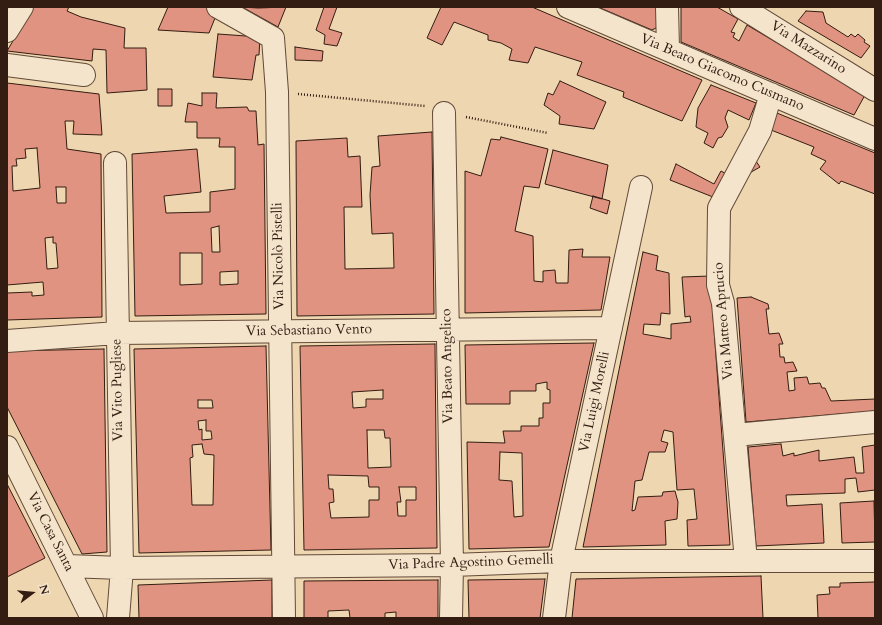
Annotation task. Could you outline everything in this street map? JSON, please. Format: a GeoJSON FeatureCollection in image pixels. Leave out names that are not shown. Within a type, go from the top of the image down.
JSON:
{"type":"FeatureCollection","features":[{"type":"Feature","properties":{"kind":"street"},"geometry":{"type":"LineString","coordinates":[[7,31],[22,7]]}},
{"type":"Feature","properties":{"kind":"street","name":"Via Nicolò Pistelli"},"geometry":{"type":"LineString","coordinates":[[218,7],[273,38],[277,92],[284,618]]}},
{"type":"Feature","properties":{"kind":"street","name":"Via Beato Giacomo Cusmano"},"geometry":{"type":"LineString","coordinates":[[568,7],[875,139]]}},
{"type":"Feature","properties":{"kind":"street"},"geometry":{"type":"LineString","coordinates":[[667,7],[668,49]]}},
{"type":"Feature","properties":{"kind":"street","name":"Via Mazzarino"},"geometry":{"type":"LineString","coordinates":[[740,7],[875,90]]}},
{"type":"Feature","properties":{"kind":"street"},"geometry":{"type":"LineString","coordinates":[[7,65],[84,75]]}},
{"type":"Feature","properties":{"kind":"street","name":"Via Matteo Aprucio"},"geometry":{"type":"LineString","coordinates":[[746,561],[723,303],[718,285],[719,208],[760,131],[771,94]]}},
{"type":"Feature","properties":{"kind":"street","name":"Via Beato Angelico"},"geometry":{"type":"LineString","coordinates":[[444,113],[452,565],[451,618]]}},
{"type":"Feature","properties":{"kind":"street","name":"Via Vito Pugliese"},"geometry":{"type":"LineString","coordinates":[[115,163],[122,568],[118,618]]}},
{"type":"Feature","properties":{"kind":"street","name":"Via Luigi Morelli"},"geometry":{"type":"LineString","coordinates":[[554,618],[561,561],[641,187]]}},
{"type":"Feature","properties":{"kind":"street","name":"Via Sebastiano Vento"},"geometry":{"type":"LineString","coordinates":[[7,340],[117,333],[611,328]]}},
{"type":"Feature","properties":{"kind":"street"},"geometry":{"type":"LineString","coordinates":[[735,435],[875,422]]}},
{"type":"Feature","properties":{"kind":"street","name":"Via Casa Santa"},"geometry":{"type":"LineString","coordinates":[[7,447],[92,618]]}},
{"type":"Feature","properties":{"kind":"street","name":"Via Padre Agostino Gemelli"},"geometry":{"type":"LineString","coordinates":[[67,566],[122,568],[284,567],[452,565],[561,561],[875,561]]}},
{"type":"Feature","properties":{"kind":"path"},"geometry":{"type":"LineString","coordinates":[[277,92],[429,106],[444,113],[548,133]]}},
{"type":"Feature","properties":{"kind":"building"},"geometry":{"type":"Polygon","coordinates":[[[33,7],[69,7],[67,11],[81,17],[125,28],[124,48],[146,48],[147,90],[107,93],[106,50],[93,49],[92,61],[7,51],[33,7]]]}},
{"type":"Feature","properties":{"kind":"building"},"geometry":{"type":"Polygon","coordinates":[[[168,7],[206,7],[217,13],[209,33],[158,30],[168,7]]]}},
{"type":"Feature","properties":{"kind":"building"},"geometry":{"type":"Polygon","coordinates":[[[242,7],[258,8],[286,7],[278,27],[242,7]]]}},
{"type":"Feature","properties":{"kind":"building"},"geometry":{"type":"Polygon","coordinates":[[[324,7],[337,7],[329,29],[342,33],[337,46],[324,44],[325,35],[316,30],[324,7]]]}},
{"type":"Feature","properties":{"kind":"building"},"geometry":{"type":"Polygon","coordinates":[[[441,7],[532,7],[702,80],[682,121],[623,97],[624,92],[577,75],[582,62],[535,47],[528,63],[509,60],[512,49],[501,43],[488,40],[488,35],[454,22],[442,45],[427,38],[441,7]]]}},
{"type":"Feature","properties":{"kind":"building"},"geometry":{"type":"Polygon","coordinates":[[[598,7],[657,7],[658,27],[652,30],[598,7]]]}},
{"type":"Feature","properties":{"kind":"building"},"geometry":{"type":"Polygon","coordinates":[[[681,7],[717,7],[738,19],[731,32],[735,33],[733,37],[739,41],[747,25],[865,95],[854,115],[681,42],[681,7]]]}},
{"type":"Feature","properties":{"kind":"building"},"geometry":{"type":"Polygon","coordinates":[[[806,11],[823,12],[826,23],[848,37],[851,34],[855,37],[858,34],[865,40],[864,42],[870,46],[861,58],[798,21],[806,11]]]}},
{"type":"Feature","properties":{"kind":"building"},"geometry":{"type":"Polygon","coordinates":[[[218,34],[260,37],[259,55],[256,55],[252,80],[213,77],[218,34]]]}},
{"type":"Feature","properties":{"kind":"building"},"geometry":{"type":"Polygon","coordinates":[[[295,47],[323,51],[322,61],[295,60],[295,47]]]}},
{"type":"Feature","properties":{"kind":"building"},"geometry":{"type":"Polygon","coordinates":[[[560,81],[606,102],[594,129],[559,124],[560,116],[544,105],[548,93],[553,95],[560,81]]]}},
{"type":"Feature","properties":{"kind":"building"},"geometry":{"type":"Polygon","coordinates":[[[7,83],[99,94],[102,135],[73,134],[74,121],[65,121],[67,149],[101,154],[102,317],[7,320],[7,293],[32,292],[32,296],[44,295],[43,282],[7,285],[7,83]],[[37,148],[25,149],[26,158],[16,159],[17,166],[12,166],[13,191],[40,188],[37,148]],[[56,187],[57,203],[66,203],[66,187],[56,187]],[[53,237],[45,238],[47,269],[58,268],[56,243],[53,243],[53,237]]]}},
{"type":"Feature","properties":{"kind":"building"},"geometry":{"type":"Polygon","coordinates":[[[711,85],[756,103],[749,120],[728,110],[725,118],[728,127],[722,137],[718,138],[713,148],[704,143],[708,133],[696,127],[698,108],[711,85]]]}},
{"type":"Feature","properties":{"kind":"building"},"geometry":{"type":"Polygon","coordinates":[[[158,89],[172,89],[172,106],[158,106],[158,89]]]}},
{"type":"Feature","properties":{"kind":"building"},"geometry":{"type":"Polygon","coordinates":[[[202,93],[217,93],[216,108],[247,107],[249,111],[256,111],[258,145],[264,144],[266,314],[135,316],[132,154],[197,149],[201,192],[164,196],[166,213],[210,212],[210,192],[235,189],[235,147],[219,147],[220,138],[197,138],[197,122],[185,122],[188,103],[202,106],[202,93]],[[219,226],[211,228],[212,252],[220,252],[219,226]],[[180,253],[180,285],[202,284],[202,253],[180,253]],[[238,271],[220,272],[220,285],[238,284],[238,271]]]}},
{"type":"Feature","properties":{"kind":"building"},"geometry":{"type":"Polygon","coordinates":[[[772,111],[875,153],[875,194],[841,181],[839,184],[820,169],[826,161],[811,154],[814,147],[766,128],[772,111]]]}},
{"type":"Feature","properties":{"kind":"building"},"geometry":{"type":"Polygon","coordinates":[[[432,132],[434,314],[297,316],[296,141],[347,138],[348,157],[360,156],[362,207],[344,207],[345,269],[394,268],[393,233],[372,234],[370,195],[372,167],[380,166],[378,136],[432,132]]]}},
{"type":"Feature","properties":{"kind":"building"},"geometry":{"type":"Polygon","coordinates":[[[501,137],[548,149],[539,188],[524,186],[515,231],[533,236],[534,281],[543,282],[543,271],[555,270],[556,283],[568,283],[569,250],[583,249],[582,257],[610,257],[601,310],[465,313],[465,171],[481,176],[491,139],[500,140],[501,137]]]}},
{"type":"Feature","properties":{"kind":"building"},"geometry":{"type":"Polygon","coordinates":[[[553,150],[608,165],[602,199],[545,184],[553,150]]]}},
{"type":"Feature","properties":{"kind":"building"},"geometry":{"type":"Polygon","coordinates":[[[751,154],[760,167],[739,179],[751,154]]]}},
{"type":"Feature","properties":{"kind":"building"},"geometry":{"type":"Polygon","coordinates":[[[676,164],[714,184],[721,171],[732,177],[718,199],[670,180],[676,164]]]}},
{"type":"Feature","properties":{"kind":"building"},"geometry":{"type":"Polygon","coordinates":[[[593,196],[610,201],[607,214],[590,208],[593,196]]]}},
{"type":"Feature","properties":{"kind":"building"},"geometry":{"type":"Polygon","coordinates":[[[643,252],[658,256],[656,270],[669,273],[670,314],[661,313],[660,325],[644,324],[643,334],[671,339],[671,324],[691,322],[690,316],[685,317],[682,277],[710,276],[730,545],[688,546],[687,520],[697,519],[694,489],[677,490],[673,432],[664,430],[661,441],[668,443],[665,452],[649,452],[642,480],[635,481],[632,511],[635,510],[638,497],[662,496],[663,492],[675,491],[678,502],[677,519],[665,521],[666,545],[583,547],[643,252]]]}},
{"type":"Feature","properties":{"kind":"building"},"geometry":{"type":"Polygon","coordinates":[[[751,297],[768,304],[769,309],[766,309],[769,334],[779,333],[783,344],[779,344],[780,357],[784,357],[785,363],[793,362],[797,371],[787,372],[789,391],[795,390],[794,378],[807,377],[809,384],[820,383],[822,388],[825,388],[831,401],[875,399],[875,411],[746,422],[737,298],[751,297]]]}},
{"type":"Feature","properties":{"kind":"building"},"geometry":{"type":"Polygon","coordinates":[[[594,343],[549,547],[469,549],[467,442],[505,443],[503,431],[521,431],[521,426],[539,426],[539,418],[543,418],[543,403],[550,403],[550,390],[547,389],[547,382],[536,384],[536,391],[510,391],[510,404],[466,404],[465,345],[594,343]],[[500,452],[499,480],[512,481],[514,517],[523,516],[522,453],[500,452]]]}},
{"type":"Feature","properties":{"kind":"building"},"geometry":{"type":"Polygon","coordinates":[[[435,344],[437,548],[304,550],[300,346],[435,344]],[[383,390],[352,392],[353,408],[366,407],[366,399],[383,399],[383,390]],[[367,430],[368,468],[391,467],[390,438],[385,438],[384,430],[367,430]],[[328,475],[329,489],[333,489],[334,502],[329,503],[331,518],[369,517],[369,500],[379,500],[379,487],[369,487],[368,476],[328,475]],[[399,487],[401,502],[397,502],[398,516],[406,516],[406,500],[416,500],[416,487],[399,487]]]}},
{"type":"Feature","properties":{"kind":"building"},"geometry":{"type":"Polygon","coordinates":[[[266,346],[271,550],[139,553],[134,349],[266,346]],[[198,400],[198,408],[213,408],[212,400],[198,400]],[[206,420],[198,421],[199,430],[202,429],[202,440],[212,439],[211,431],[206,431],[206,420]],[[202,444],[192,445],[193,457],[190,458],[192,505],[213,505],[214,455],[204,454],[202,444]]]}},
{"type":"Feature","properties":{"kind":"building"},"geometry":{"type":"Polygon","coordinates":[[[104,349],[107,552],[82,554],[7,407],[7,351],[104,349]]]}},
{"type":"Feature","properties":{"kind":"building"},"geometry":{"type":"Polygon","coordinates":[[[781,444],[783,456],[794,453],[794,456],[819,450],[819,461],[854,457],[856,473],[864,473],[862,447],[875,445],[875,490],[858,492],[856,478],[845,479],[845,493],[786,495],[787,506],[822,504],[824,543],[756,546],[748,447],[781,444]]]}},
{"type":"Feature","properties":{"kind":"building"},"geometry":{"type":"Polygon","coordinates":[[[7,484],[45,558],[7,577],[7,484]]]}},
{"type":"Feature","properties":{"kind":"building"},"geometry":{"type":"Polygon","coordinates":[[[874,501],[875,542],[842,543],[840,503],[874,501]]]}},
{"type":"Feature","properties":{"kind":"building"},"geometry":{"type":"Polygon","coordinates":[[[761,576],[763,618],[572,618],[576,579],[761,576]]]}},
{"type":"Feature","properties":{"kind":"building"},"geometry":{"type":"Polygon","coordinates":[[[545,579],[540,618],[469,618],[468,580],[545,579]]]}},
{"type":"Feature","properties":{"kind":"building"},"geometry":{"type":"Polygon","coordinates":[[[272,580],[272,618],[139,618],[138,585],[272,580]]]}},
{"type":"Feature","properties":{"kind":"building"},"geometry":{"type":"Polygon","coordinates":[[[438,580],[438,618],[396,618],[396,612],[385,613],[385,618],[350,618],[349,610],[328,611],[328,618],[304,618],[304,581],[438,580]]]}},
{"type":"Feature","properties":{"kind":"building"},"geometry":{"type":"Polygon","coordinates":[[[875,582],[875,618],[818,618],[817,595],[830,594],[829,587],[840,587],[840,583],[875,582]]]}}]}
